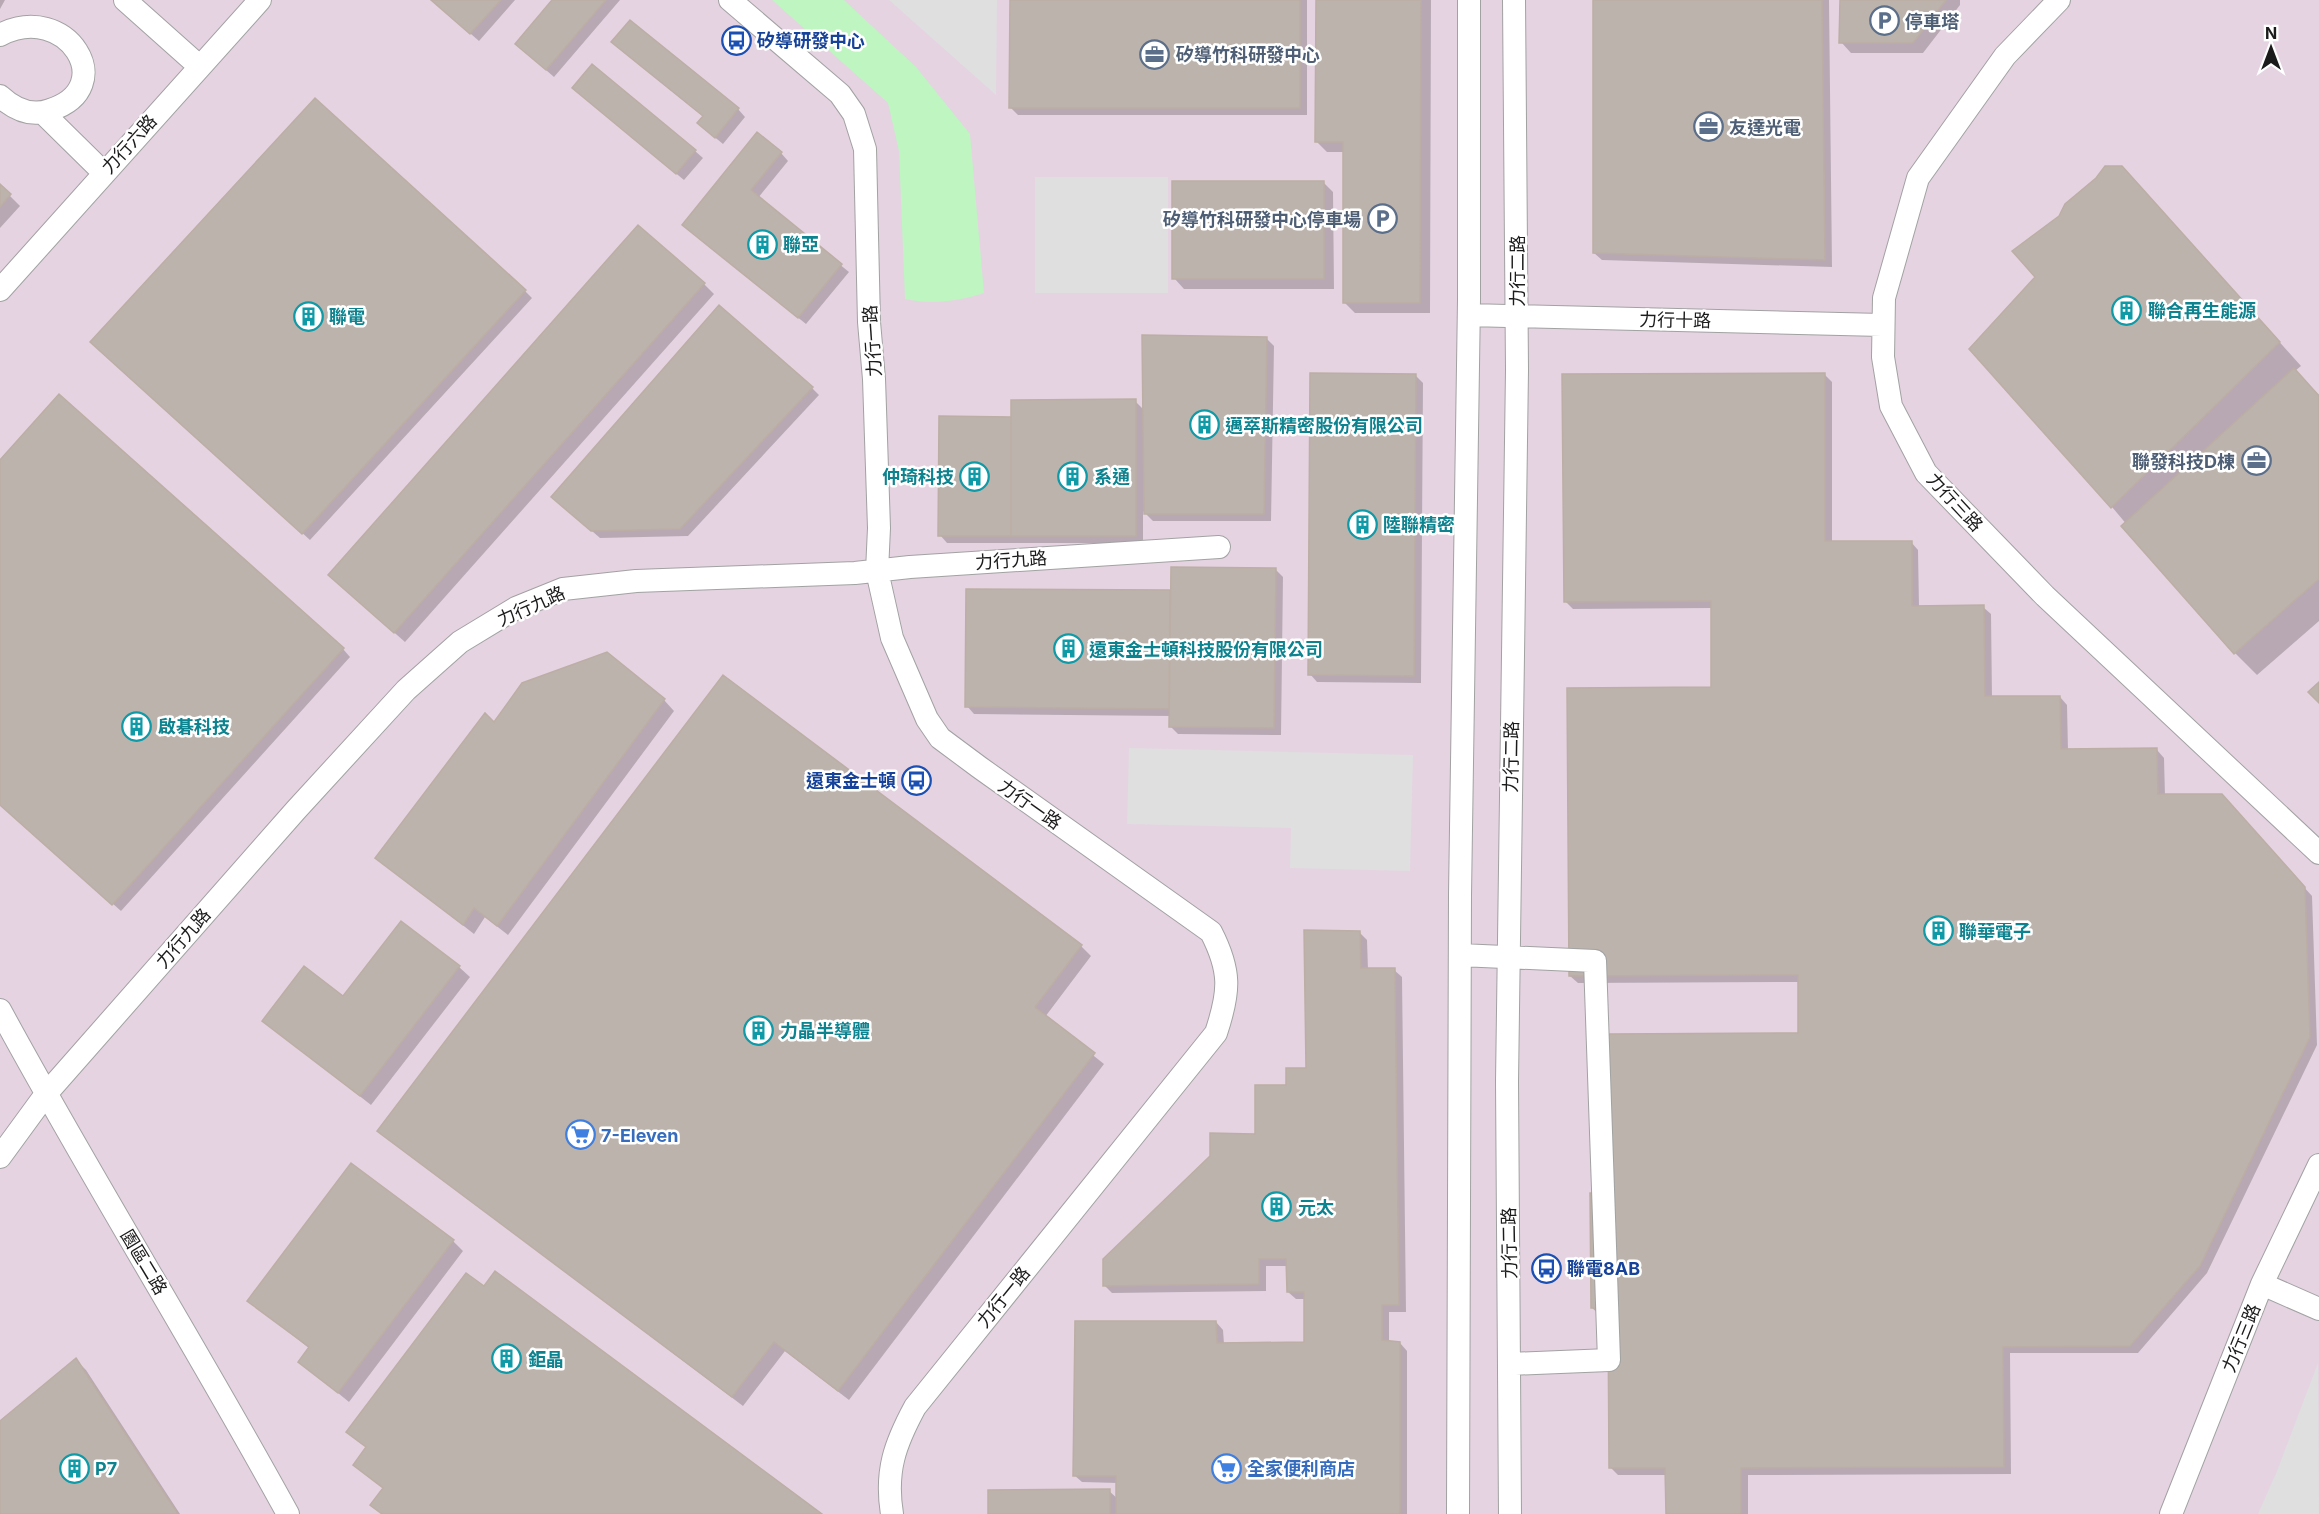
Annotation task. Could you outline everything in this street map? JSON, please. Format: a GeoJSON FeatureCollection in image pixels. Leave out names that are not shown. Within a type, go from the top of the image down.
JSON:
{"type":"FeatureCollection","features":[{"type":"Feature","properties":{"kind":"street"},"geometry":{"type":"LineString","coordinates":[[125,0],[199,66]]}},
{"type":"Feature","properties":{"kind":"street","name":"力行六路"},"geometry":{"type":"LineString","coordinates":[[0,290],[260,0]]}},
{"type":"Feature","properties":{"kind":"street","name":"力行一路"},"geometry":{"type":"LineString","coordinates":[[730,0],[840,94],[854,114],[865,149],[869,322],[879,516],[877,571],[892,638],[927,719],[940,738],[978,767],[1211,932],[1222,954],[1228,980],[1225,1007],[1216,1033],[915,1407],[896,1442],[888,1492],[892,1514]]}},
{"type":"Feature","properties":{"kind":"street"},"geometry":{"type":"LineString","coordinates":[[1458,1514],[1460,955],[1469,315],[1469,0]]}},
{"type":"Feature","properties":{"kind":"street","name":"力行二路"},"geometry":{"type":"LineString","coordinates":[[1509,1514],[1507,1082],[1517,318],[1514,0]]}},
{"type":"Feature","properties":{"kind":"street","name":"力行三路"},"geometry":{"type":"LineString","coordinates":[[2059,0],[2005,56],[1917,178],[1884,298],[1883,357],[1891,406],[1926,473],[2045,596],[2319,853]]}},
{"type":"Feature","properties":{"kind":"street"},"geometry":{"type":"LineString","coordinates":[[0,34],[26,19],[41,18],[63,27],[78,43],[84,57],[84,73],[79,87],[63,104],[42,113],[26,112],[11,106],[0,96]]}},
{"type":"Feature","properties":{"kind":"street"},"geometry":{"type":"LineString","coordinates":[[42,113],[104,173]]}},
{"type":"Feature","properties":{"kind":"street","name":"力行十路"},"geometry":{"type":"LineString","coordinates":[[1469,315],[1517,318],[1882,325]]}},
{"type":"Feature","properties":{"kind":"street","name":"力行九路"},"geometry":{"type":"LineString","coordinates":[[0,1157],[46,1094],[304,801],[406,690],[460,642],[516,608],[563,589],[636,581],[877,571],[1219,547]]}},
{"type":"Feature","properties":{"kind":"street"},"geometry":{"type":"LineString","coordinates":[[1460,955],[1595,962],[1608,1360],[1510,1364]]}},
{"type":"Feature","properties":{"kind":"street","name":"園區二路"},"geometry":{"type":"LineString","coordinates":[[0,1010],[46,1094],[215,1382],[288,1514]]}},
{"type":"Feature","properties":{"kind":"street","name":"力行三路"},"geometry":{"type":"LineString","coordinates":[[2170,1514],[2262,1284],[2319,1165]]}},
{"type":"Feature","properties":{"kind":"street"},"geometry":{"type":"LineString","coordinates":[[2262,1284],[2319,1309]]}},
{"type":"Feature","properties":{"kind":"shaded area"},"geometry":{"type":"Polygon","coordinates":[[[0,0],[2319,0],[2319,1514],[0,1514],[0,0]]]}},
{"type":"Feature","properties":{"kind":"shaded area"},"geometry":{"type":"Polygon","coordinates":[[[889,0],[997,0],[996,95],[889,0]]]}},
{"type":"Feature","properties":{"kind":"shaded area"},"geometry":{"type":"Polygon","coordinates":[[[1035,177],[1168,177],[1168,293],[1035,293],[1035,177]]]}},
{"type":"Feature","properties":{"kind":"shaded area"},"geometry":{"type":"Polygon","coordinates":[[[1129,748],[1413,755],[1410,871],[1290,868],[1291,828],[1127,824],[1129,748]]]}},
{"type":"Feature","properties":{"kind":"shaded area"},"geometry":{"type":"Polygon","coordinates":[[[2318,1363],[2319,1514],[2258,1514],[2277,1471],[2318,1363]]]}},
{"type":"Feature","properties":{"kind":"green space"},"geometry":{"type":"Polygon","coordinates":[[[772,0],[844,0],[916,67],[970,134],[984,293],[945,301],[926,302],[905,299],[899,151],[888,103],[772,0]]]}},
{"type":"Feature","properties":{"kind":"building"},"geometry":{"type":"Polygon","coordinates":[[[431,0],[501,0],[470,34],[431,0]]]}},
{"type":"Feature","properties":{"kind":"building"},"geometry":{"type":"Polygon","coordinates":[[[552,0],[606,0],[546,70],[515,44],[552,0]]]}},
{"type":"Feature","properties":{"kind":"building","name":"矽導竹科研發中心"},"geometry":{"type":"Polygon","coordinates":[[[1010,0],[1300,0],[1300,108],[1009,108],[1010,0]]]}},
{"type":"Feature","properties":{"kind":"building","name":"矽導竹科研發中心停車場"},"geometry":{"type":"Polygon","coordinates":[[[1316,0],[1421,0],[1420,303],[1343,303],[1343,142],[1315,142],[1316,0]]]}},
{"type":"Feature","properties":{"kind":"building","name":"友達光電"},"geometry":{"type":"Polygon","coordinates":[[[1593,0],[1822,0],[1825,260],[1593,253],[1593,0]]]}},
{"type":"Feature","properties":{"kind":"building","name":"停車塔"},"geometry":{"type":"Polygon","coordinates":[[[1840,0],[1946,0],[1913,43],[1839,43],[1840,0]]]}},
{"type":"Feature","properties":{"kind":"building"},"geometry":{"type":"Polygon","coordinates":[[[630,20],[739,108],[715,138],[697,123],[703,116],[611,42],[630,20]]]}},
{"type":"Feature","properties":{"kind":"building"},"geometry":{"type":"Polygon","coordinates":[[[592,64],[696,150],[676,174],[572,88],[592,64]]]}},
{"type":"Feature","properties":{"kind":"building","name":"聯電"},"geometry":{"type":"Polygon","coordinates":[[[315,98],[526,290],[302,534],[90,342],[315,98]]]}},
{"type":"Feature","properties":{"kind":"building","name":"聯亞"},"geometry":{"type":"Polygon","coordinates":[[[757,132],[782,152],[751,190],[842,264],[798,318],[682,225],[757,132]]]}},
{"type":"Feature","properties":{"kind":"building","name":"聯合再生能源"},"geometry":{"type":"Polygon","coordinates":[[[2105,166],[2122,166],[2280,342],[2111,508],[1969,349],[2035,277],[2012,251],[2059,216],[2065,204],[2096,178],[2105,166]]]}},
{"type":"Feature","properties":{"kind":"building"},"geometry":{"type":"Polygon","coordinates":[[[1172,181],[1324,181],[1324,279],[1172,279],[1172,181]]]}},
{"type":"Feature","properties":{"kind":"building"},"geometry":{"type":"Polygon","coordinates":[[[0,184],[11,194],[0,207],[0,184]]]}},
{"type":"Feature","properties":{"kind":"building"},"geometry":{"type":"Polygon","coordinates":[[[638,225],[705,283],[394,633],[328,575],[638,225]]]}},
{"type":"Feature","properties":{"kind":"building"},"geometry":{"type":"Polygon","coordinates":[[[719,305],[813,387],[680,529],[591,531],[551,497],[719,305]]]}},
{"type":"Feature","properties":{"kind":"building","name":"邁萃斯精密股份有限公司"},"geometry":{"type":"Polygon","coordinates":[[[1142,335],[1267,337],[1264,514],[1144,514],[1142,335]]]}},
{"type":"Feature","properties":{"kind":"building","name":"聯發科技D棟"},"geometry":{"type":"Polygon","coordinates":[[[2294,368],[2319,396],[2319,579],[2234,654],[2121,526],[2294,368]]]}},
{"type":"Feature","properties":{"kind":"building","name":"陸聯精密"},"geometry":{"type":"Polygon","coordinates":[[[1310,373],[1416,374],[1414,676],[1308,675],[1310,373]]]}},
{"type":"Feature","properties":{"kind":"building","name":"聯華電子"},"geometry":{"type":"Polygon","coordinates":[[[1825,373],[1825,541],[1912,541],[1912,606],[1984,605],[1985,696],[2060,696],[2061,749],[2157,748],[2158,794],[2222,794],[2305,887],[2310,1037],[2200,1266],[2130,1346],[2003,1347],[2004,1467],[1741,1468],[1741,1514],[1666,1514],[1665,1468],[1609,1468],[1608,1308],[1591,1308],[1590,1193],[1610,1193],[1609,1034],[1798,1033],[1798,975],[1569,976],[1567,688],[1711,687],[1711,601],[1564,602],[1562,374],[1825,373]]]}},
{"type":"Feature","properties":{"kind":"building","name":"啟碁科技"},"geometry":{"type":"Polygon","coordinates":[[[59,394],[344,648],[112,905],[0,805],[0,460],[59,394]]]}},
{"type":"Feature","properties":{"kind":"building","name":"系通"},"geometry":{"type":"Polygon","coordinates":[[[1136,399],[1136,536],[1011,536],[1011,400],[1136,399]]]}},
{"type":"Feature","properties":{"kind":"building","name":"仲琦科技"},"geometry":{"type":"Polygon","coordinates":[[[939,416],[1011,417],[1011,536],[938,536],[939,416]]]}},
{"type":"Feature","properties":{"kind":"building"},"geometry":{"type":"Polygon","coordinates":[[[1171,567],[1276,568],[1274,728],[1169,727],[1171,567]]]}},
{"type":"Feature","properties":{"kind":"building","name":"遠東金士頓科技股份有限公司"},"geometry":{"type":"Polygon","coordinates":[[[966,589],[1170,590],[1169,709],[965,707],[966,589]]]}},
{"type":"Feature","properties":{"kind":"building"},"geometry":{"type":"Polygon","coordinates":[[[607,652],[665,699],[497,926],[474,908],[463,925],[375,858],[485,713],[494,722],[522,683],[607,652]]]}},
{"type":"Feature","properties":{"kind":"building","name":"力晶半導體"},"geometry":{"type":"Polygon","coordinates":[[[723,675],[1082,945],[1035,1007],[1095,1053],[838,1391],[774,1342],[732,1397],[377,1131],[723,675]]]}},
{"type":"Feature","properties":{"kind":"building"},"geometry":{"type":"Polygon","coordinates":[[[2319,682],[2319,703],[2308,692],[2319,682]]]}},
{"type":"Feature","properties":{"kind":"building"},"geometry":{"type":"Polygon","coordinates":[[[401,921],[460,966],[360,1096],[262,1021],[304,966],[343,996],[401,921]]]}},
{"type":"Feature","properties":{"kind":"building","name":"元太"},"geometry":{"type":"Polygon","coordinates":[[[1304,930],[1360,931],[1361,968],[1395,968],[1399,1305],[1382,1305],[1382,1340],[1400,1342],[1400,1514],[1116,1514],[1116,1476],[1073,1476],[1075,1321],[1216,1321],[1217,1343],[1304,1342],[1304,1292],[1287,1292],[1286,1259],[1259,1259],[1259,1284],[1103,1286],[1103,1259],[1210,1156],[1210,1133],[1255,1134],[1255,1085],[1286,1085],[1286,1068],[1306,1068],[1304,930]]]}},
{"type":"Feature","properties":{"kind":"building"},"geometry":{"type":"Polygon","coordinates":[[[351,1163],[454,1240],[338,1393],[298,1362],[309,1347],[247,1301],[351,1163]]]}},
{"type":"Feature","properties":{"kind":"building","name":"鉅晶"},"geometry":{"type":"Polygon","coordinates":[[[495,1271],[822,1514],[382,1514],[370,1505],[383,1488],[353,1465],[366,1447],[346,1432],[466,1273],[484,1286],[495,1271]]]}},
{"type":"Feature","properties":{"kind":"building","name":"P7"},"geometry":{"type":"Polygon","coordinates":[[[76,1358],[178,1514],[0,1514],[0,1421],[76,1358]]]}},
{"type":"Feature","properties":{"kind":"building"},"geometry":{"type":"Polygon","coordinates":[[[1110,1489],[1110,1514],[988,1514],[988,1490],[1110,1489]]]}},
{"type":"Feature","properties":{"kind":"place","name":"停車塔"},"geometry":{"type":"Point","coordinates":[1884,21]}},
{"type":"Feature","properties":{"kind":"place","name":"矽導研發中心"},"geometry":{"type":"Point","coordinates":[736,40]}},
{"type":"Feature","properties":{"kind":"place","name":"矽導竹科研發中心"},"geometry":{"type":"Point","coordinates":[1155,54]}},
{"type":"Feature","properties":{"kind":"place","name":"友達光電"},"geometry":{"type":"Point","coordinates":[1708,127]}},
{"type":"Feature","properties":{"kind":"place","name":"矽導竹科研發中心停車場"},"geometry":{"type":"Point","coordinates":[1382,219]}},
{"type":"Feature","properties":{"kind":"place","name":"聯亞"},"geometry":{"type":"Point","coordinates":[762,244]}},
{"type":"Feature","properties":{"kind":"place","name":"聯合再生能源"},"geometry":{"type":"Point","coordinates":[2127,310]}},
{"type":"Feature","properties":{"kind":"place","name":"聯電"},"geometry":{"type":"Point","coordinates":[308,316]}},
{"type":"Feature","properties":{"kind":"place","name":"邁萃斯精密股份有限公司"},"geometry":{"type":"Point","coordinates":[1204,425]}},
{"type":"Feature","properties":{"kind":"place","name":"聯發科技D棟"},"geometry":{"type":"Point","coordinates":[2256,461]}},
{"type":"Feature","properties":{"kind":"place","name":"仲琦科技"},"geometry":{"type":"Point","coordinates":[975,476]}},
{"type":"Feature","properties":{"kind":"place","name":"系通"},"geometry":{"type":"Point","coordinates":[1073,476]}},
{"type":"Feature","properties":{"kind":"place","name":"陸聯精密"},"geometry":{"type":"Point","coordinates":[1362,524]}},
{"type":"Feature","properties":{"kind":"place","name":"遠東金士頓科技股份有限公司"},"geometry":{"type":"Point","coordinates":[1068,649]}},
{"type":"Feature","properties":{"kind":"place","name":"啟碁科技"},"geometry":{"type":"Point","coordinates":[137,726]}},
{"type":"Feature","properties":{"kind":"place","name":"遠東金士頓"},"geometry":{"type":"Point","coordinates":[917,780]}},
{"type":"Feature","properties":{"kind":"place","name":"聯華電子"},"geometry":{"type":"Point","coordinates":[1938,931]}},
{"type":"Feature","properties":{"kind":"place","name":"力晶半導體"},"geometry":{"type":"Point","coordinates":[759,1030]}},
{"type":"Feature","properties":{"kind":"place","name":"7-Eleven"},"geometry":{"type":"Point","coordinates":[580,1135]}},
{"type":"Feature","properties":{"kind":"place","name":"元太"},"geometry":{"type":"Point","coordinates":[1277,1207]}},
{"type":"Feature","properties":{"kind":"place","name":"聯電8AB"},"geometry":{"type":"Point","coordinates":[1546,1268]}},
{"type":"Feature","properties":{"kind":"place","name":"鉅晶"},"geometry":{"type":"Point","coordinates":[507,1359]}},
{"type":"Feature","properties":{"kind":"place","name":"P7"},"geometry":{"type":"Point","coordinates":[74,1468]}},
{"type":"Feature","properties":{"kind":"place","name":"全家便利商店"},"geometry":{"type":"Point","coordinates":[1226,1468]}}]}
